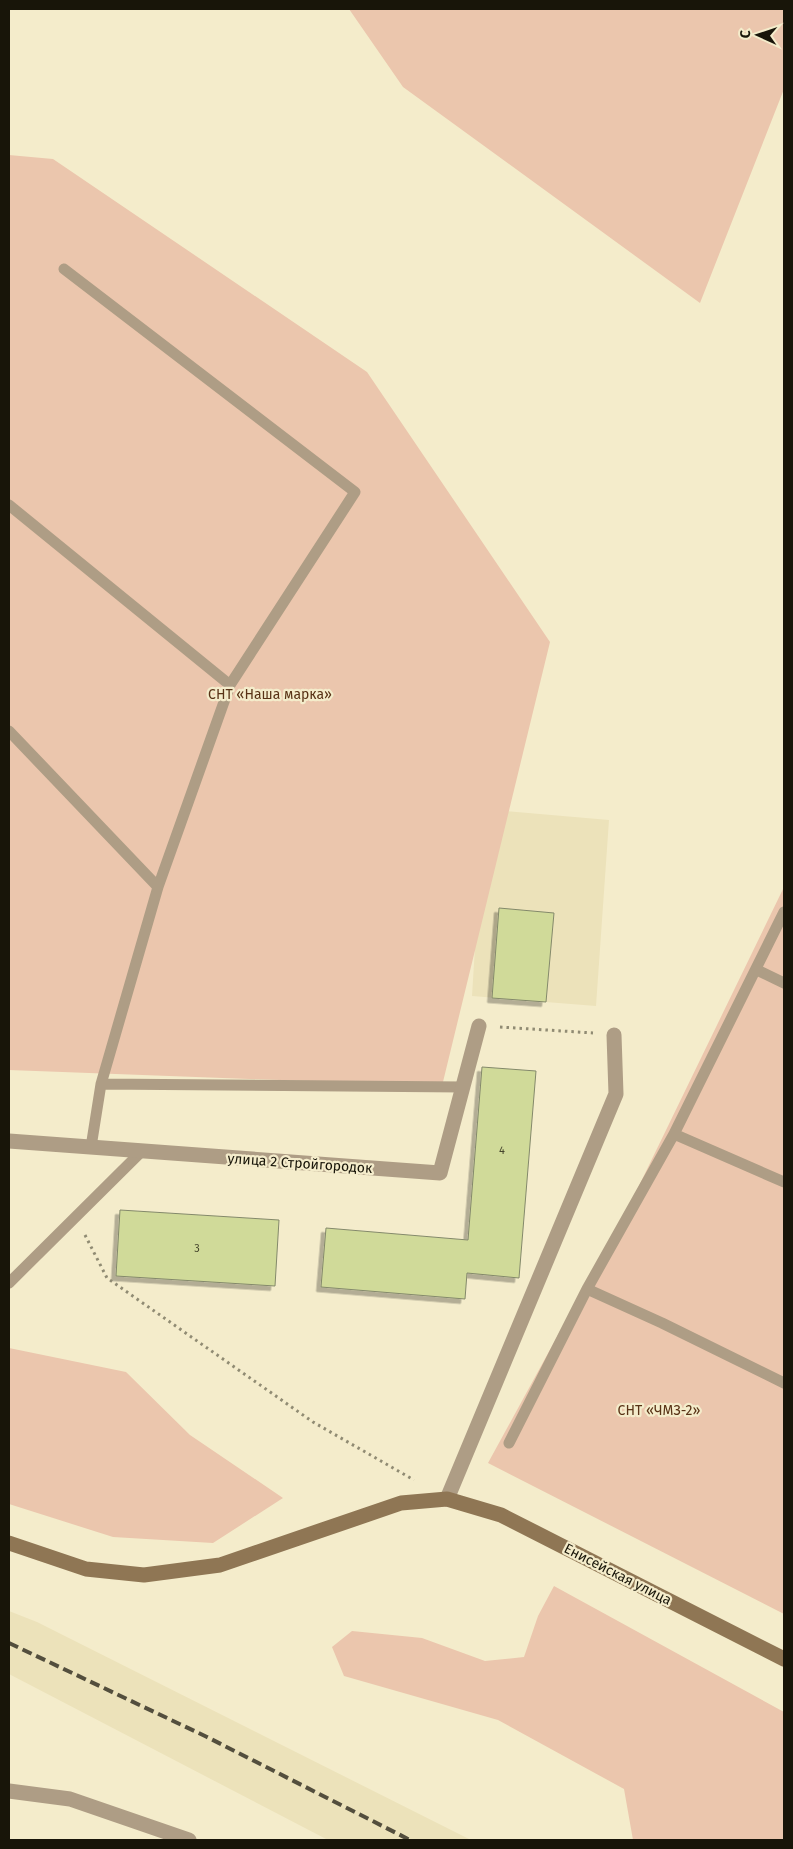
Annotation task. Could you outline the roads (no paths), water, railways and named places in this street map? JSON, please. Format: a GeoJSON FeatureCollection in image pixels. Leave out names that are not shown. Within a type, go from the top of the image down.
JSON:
{"type":"FeatureCollection","features":[{"type":"Feature","properties":{"kind":"street","name":"улица 2 Стройгородок"},"geometry":{"type":"LineString","coordinates":[[9,1141],[440,1173],[479,1026]]}},
{"type":"Feature","properties":{"kind":"street"},"geometry":{"type":"LineString","coordinates":[[9,1544],[86,1569],[144,1575],[220,1565],[401,1502],[447,1499],[616,1094],[614,1035]]}},
{"type":"Feature","properties":{"kind":"street","name":"Енисейская улица"},"geometry":{"type":"LineString","coordinates":[[447,1499],[501,1515],[784,1659]]}},
{"type":"Feature","properties":{"kind":"street"},"geometry":{"type":"LineString","coordinates":[[9,1791],[70,1799],[189,1840]]}},
{"type":"Feature","properties":{"kind":"lane"},"geometry":{"type":"LineString","coordinates":[[64,269],[355,492],[230,685],[158,887],[101,1084],[91,1147]]}},
{"type":"Feature","properties":{"kind":"lane"},"geometry":{"type":"LineString","coordinates":[[9,505],[230,685]]}},
{"type":"Feature","properties":{"kind":"lane"},"geometry":{"type":"LineString","coordinates":[[9,731],[158,887]]}},
{"type":"Feature","properties":{"kind":"lane"},"geometry":{"type":"LineString","coordinates":[[509,1443],[587,1290],[674,1134],[784,912]]}},
{"type":"Feature","properties":{"kind":"lane"},"geometry":{"type":"LineString","coordinates":[[756,970],[784,983]]}},
{"type":"Feature","properties":{"kind":"lane"},"geometry":{"type":"LineString","coordinates":[[101,1084],[462,1087]]}},
{"type":"Feature","properties":{"kind":"lane"},"geometry":{"type":"LineString","coordinates":[[674,1134],[784,1182]]}},
{"type":"Feature","properties":{"kind":"lane"},"geometry":{"type":"LineString","coordinates":[[9,1283],[142,1151]]}},
{"type":"Feature","properties":{"kind":"lane"},"geometry":{"type":"LineString","coordinates":[[587,1290],[662,1323],[784,1383]]}},
{"type":"Feature","properties":{"kind":"railway"},"geometry":{"type":"LineString","coordinates":[[9,1643],[207,1737],[410,1840]]}},
{"type":"Feature","properties":{"kind":"park label","name":"СНТ «Наша марка»"},"geometry":{"type":"Point","coordinates":[270,694]}},
{"type":"Feature","properties":{"kind":"park label","name":"СНТ «ЧМЗ-2»"},"geometry":{"type":"Point","coordinates":[659,1410]}}]}
